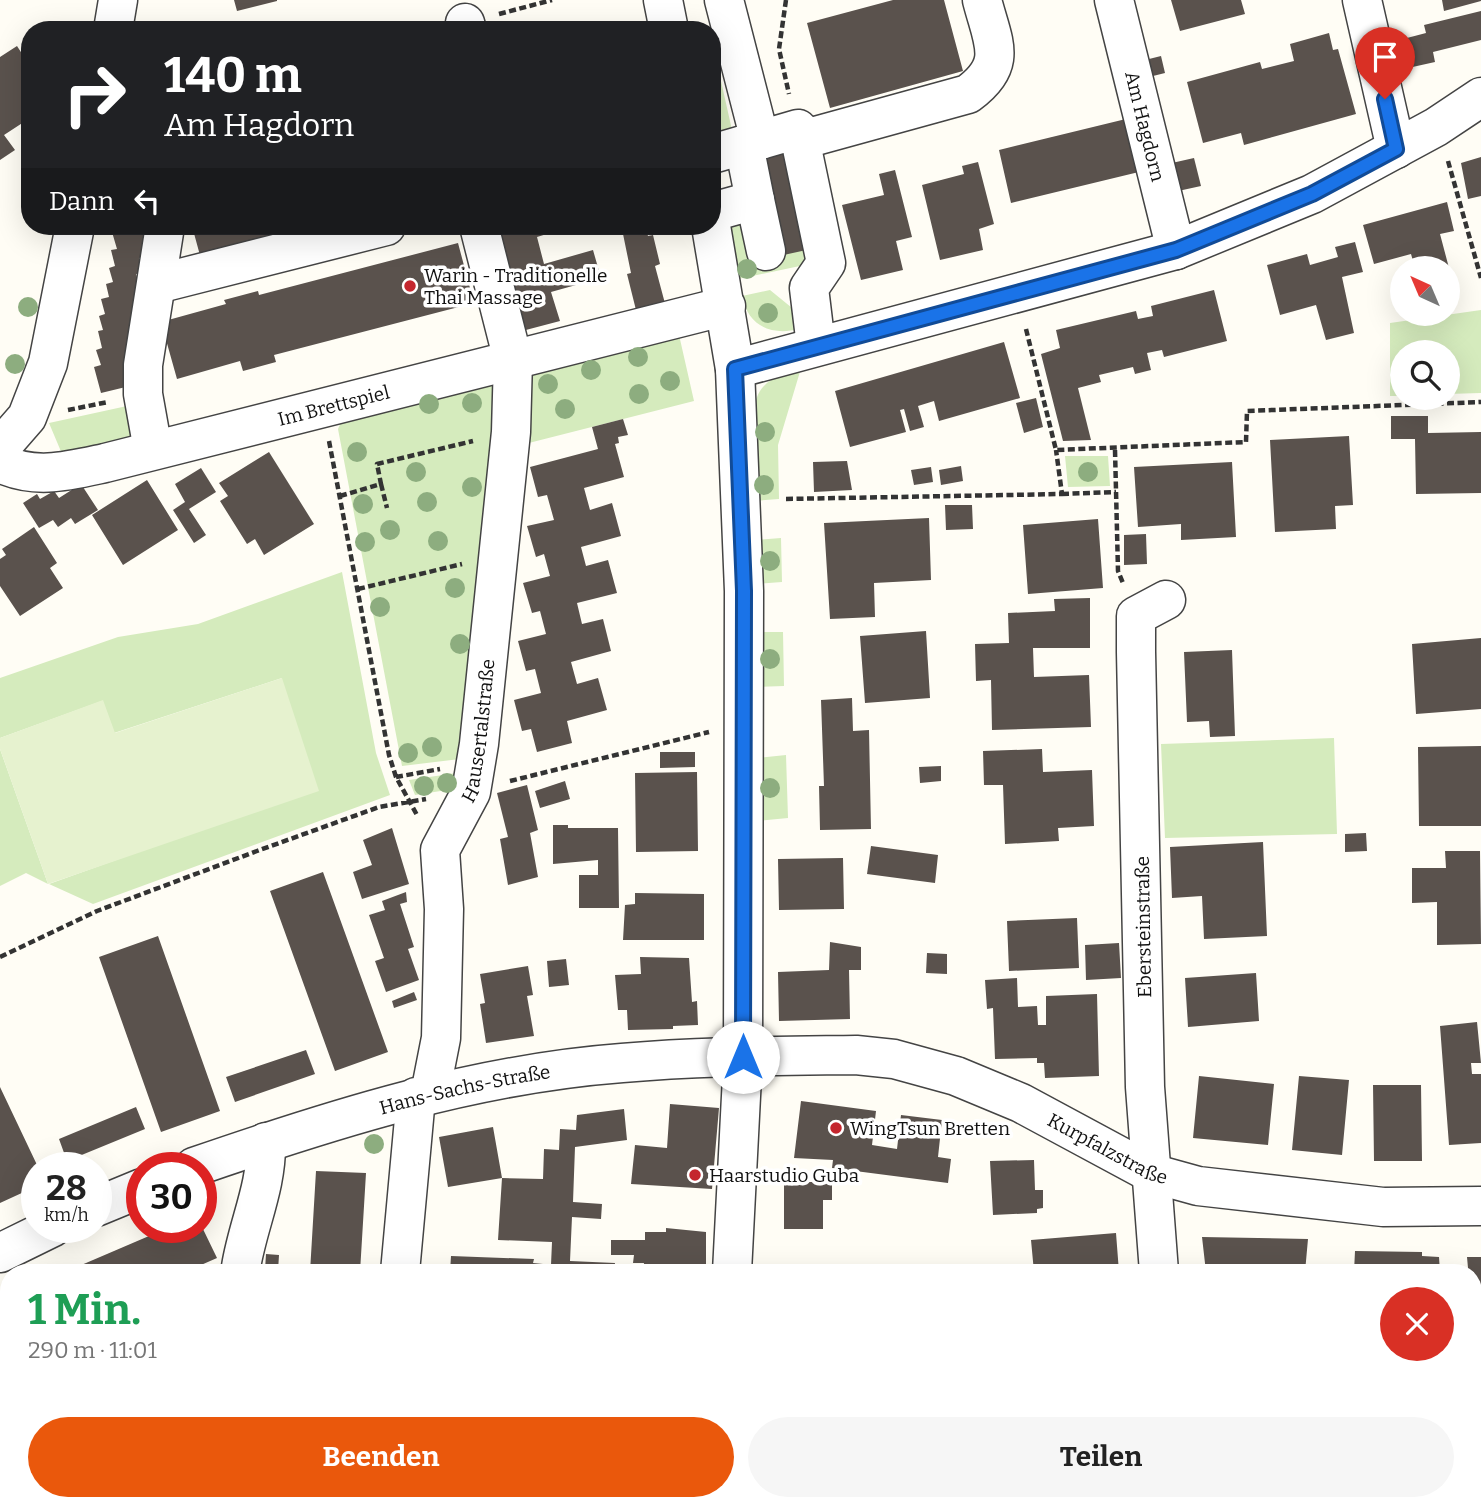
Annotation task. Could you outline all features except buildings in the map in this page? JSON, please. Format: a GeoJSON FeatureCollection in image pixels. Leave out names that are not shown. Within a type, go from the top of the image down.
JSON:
{"type":"FeatureCollection","features":[{"type":"Feature","properties":{"kind":"street"},"geometry":{"type":"LineString","coordinates":[[114,21],[118,0]]}},
{"type":"Feature","properties":{"kind":"street"},"geometry":{"type":"LineString","coordinates":[[724,0],[739,146],[766,251]]}},
{"type":"Feature","properties":{"kind":"street"},"geometry":{"type":"LineString","coordinates":[[739,146],[799,135],[968,94],[987,80],[995,63],[982,0]]}},
{"type":"Feature","properties":{"kind":"street","name":"Am Hagdorn"},"geometry":{"type":"LineString","coordinates":[[1114,0],[1176,250]]}},
{"type":"Feature","properties":{"kind":"street"},"geometry":{"type":"LineString","coordinates":[[1362,0],[1396,149]]}},
{"type":"Feature","properties":{"kind":"street"},"geometry":{"type":"LineString","coordinates":[[735,369],[1176,250],[1312,194],[1436,127],[1481,97]]}},
{"type":"Feature","properties":{"kind":"street"},"geometry":{"type":"LineString","coordinates":[[799,135],[826,263],[809,288],[816,346]]}},
{"type":"Feature","properties":{"kind":"street"},"geometry":{"type":"LineString","coordinates":[[721,209],[755,200]]}},
{"type":"Feature","properties":{"kind":"street"},"geometry":{"type":"LineString","coordinates":[[0,448],[27,417],[48,363],[73,235]]}},
{"type":"Feature","properties":{"kind":"street"},"geometry":{"type":"LineString","coordinates":[[153,450],[143,394],[143,365],[164,235]]}},
{"type":"Feature","properties":{"kind":"street"},"geometry":{"type":"LineString","coordinates":[[157,284],[350,235]]}},
{"type":"Feature","properties":{"kind":"street"},"geometry":{"type":"LineString","coordinates":[[481,235],[513,360]]}},
{"type":"Feature","properties":{"kind":"street"},"geometry":{"type":"LineString","coordinates":[[713,235],[735,369],[744,591],[743,1057],[732,1264]]}},
{"type":"Feature","properties":{"kind":"street","name":"Im Brettspiel"},"geometry":{"type":"LineString","coordinates":[[0,463],[17,471],[49,474],[323,409],[726,306]]}},
{"type":"Feature","properties":{"kind":"street","name":"Hausertalstraße"},"geometry":{"type":"LineString","coordinates":[[401,1264],[423,1096],[441,1038],[444,909],[440,849],[471,792],[511,432],[513,360]]}},
{"type":"Feature","properties":{"kind":"street","name":"Ebersteinstraße"},"geometry":{"type":"LineString","coordinates":[[1151,608],[1145,1087],[1158,1264]]}},
{"type":"Feature","properties":{"kind":"street","name":"Kurpfalzstraße"},"geometry":{"type":"LineString","coordinates":[[743,1057],[869,1056],[894,1059],[956,1076],[1021,1103],[1151,1173],[1198,1186],[1265,1196],[1383,1207],[1481,1206]]}},
{"type":"Feature","properties":{"kind":"street","name":"Hans-Sachs-Straße"},"geometry":{"type":"LineString","coordinates":[[217,1159],[423,1096],[620,1063],[743,1057]]}},
{"type":"Feature","properties":{"kind":"street"},"geometry":{"type":"LineString","coordinates":[[242,1264],[267,1169],[266,1142]]}},
{"type":"Feature","properties":{"kind":"street"},"geometry":{"type":"LineString","coordinates":[[0,1253],[21,1243]]}},
{"type":"Feature","properties":{"kind":"path"},"geometry":{"type":"LineString","coordinates":[[483,21],[552,0]]}},
{"type":"Feature","properties":{"kind":"path"},"geometry":{"type":"LineString","coordinates":[[786,0],[779,49],[799,135]]}},
{"type":"Feature","properties":{"kind":"path"},"geometry":{"type":"LineString","coordinates":[[1436,127],[1452,173],[1481,278]]}},
{"type":"Feature","properties":{"kind":"path"},"geometry":{"type":"LineString","coordinates":[[1017,293],[1056,450],[1062,494]]}},
{"type":"Feature","properties":{"kind":"path"},"geometry":{"type":"LineString","coordinates":[[27,417],[143,394]]}},
{"type":"Feature","properties":{"kind":"path"},"geometry":{"type":"LineString","coordinates":[[1056,450],[1115,450],[1246,442],[1247,411],[1481,402]]}},
{"type":"Feature","properties":{"kind":"path"},"geometry":{"type":"LineString","coordinates":[[0,957],[97,911],[379,807],[409,802],[389,755],[323,409]]}},
{"type":"Feature","properties":{"kind":"path"},"geometry":{"type":"LineString","coordinates":[[387,508],[377,464],[511,432]]}},
{"type":"Feature","properties":{"kind":"path"},"geometry":{"type":"LineString","coordinates":[[1115,450],[1118,571],[1151,608]]}},
{"type":"Feature","properties":{"kind":"path"},"geometry":{"type":"LineString","coordinates":[[340,496],[381,484]]}},
{"type":"Feature","properties":{"kind":"path"},"geometry":{"type":"LineString","coordinates":[[786,499],[1116,492]]}},
{"type":"Feature","properties":{"kind":"path"},"geometry":{"type":"LineString","coordinates":[[358,589],[499,555]]}},
{"type":"Feature","properties":{"kind":"path"},"geometry":{"type":"LineString","coordinates":[[471,792],[744,723]]}},
{"type":"Feature","properties":{"kind":"green space"},"geometry":{"type":"Polygon","coordinates":[[[721,81],[732,130],[721,133],[721,81]]]}},
{"type":"Feature","properties":{"kind":"green space"},"geometry":{"type":"Polygon","coordinates":[[[726,214],[811,249],[814,263],[738,279],[726,214]]]}},
{"type":"Feature","properties":{"kind":"green space"},"geometry":{"type":"Polygon","coordinates":[[[770,290],[797,312],[799,329],[770,330],[750,315],[742,296],[770,290]]]}},
{"type":"Feature","properties":{"kind":"green space"},"geometry":{"type":"Polygon","coordinates":[[[1481,310],[1481,393],[1460,394],[1460,340],[1390,340],[1390,326],[1460,326],[1460,313],[1481,310]]]}},
{"type":"Feature","properties":{"kind":"green space"},"geometry":{"type":"Polygon","coordinates":[[[677,326],[694,401],[517,446],[521,370],[677,326]]]}},
{"type":"Feature","properties":{"kind":"green space"},"geometry":{"type":"Polygon","coordinates":[[[802,365],[778,445],[779,499],[754,501],[751,441],[757,396],[771,380],[802,365]]]}},
{"type":"Feature","properties":{"kind":"green space"},"geometry":{"type":"Polygon","coordinates":[[[493,379],[500,398],[468,758],[402,766],[338,429],[344,415],[493,379]]]}},
{"type":"Feature","properties":{"kind":"green space"},"geometry":{"type":"Polygon","coordinates":[[[127,406],[134,445],[65,461],[49,423],[127,406]]]}},
{"type":"Feature","properties":{"kind":"green space"},"geometry":{"type":"Polygon","coordinates":[[[1065,456],[1108,456],[1110,486],[1068,487],[1065,456]]]}},
{"type":"Feature","properties":{"kind":"green space"},"geometry":{"type":"Polygon","coordinates":[[[781,538],[782,582],[757,584],[756,540],[781,538]]]}},
{"type":"Feature","properties":{"kind":"green space"},"geometry":{"type":"Polygon","coordinates":[[[342,572],[376,753],[390,795],[93,904],[49,884],[155,846],[282,678],[114,733],[102,701],[0,738],[0,678],[118,637],[198,624],[342,572]]]}},
{"type":"Feature","properties":{"kind":"green space"},"geometry":{"type":"Polygon","coordinates":[[[757,632],[783,632],[784,686],[757,687],[757,632]]]}},
{"type":"Feature","properties":{"kind":"green space"},"geometry":{"type":"Polygon","coordinates":[[[282,678],[319,791],[48,884],[0,749],[0,738],[103,700],[115,733],[282,678]]]}},
{"type":"Feature","properties":{"kind":"green space"},"geometry":{"type":"Polygon","coordinates":[[[1334,738],[1337,834],[1165,838],[1161,744],[1334,738]]]}},
{"type":"Feature","properties":{"kind":"green space"},"geometry":{"type":"Polygon","coordinates":[[[0,749],[48,884],[26,873],[0,886],[0,749]]]}},
{"type":"Feature","properties":{"kind":"green space"},"geometry":{"type":"Polygon","coordinates":[[[786,755],[788,818],[757,821],[757,758],[786,755]]]}},
{"type":"Feature","properties":{"kind":"green space"},"geometry":{"type":"Polygon","coordinates":[[[463,772],[460,788],[415,795],[409,780],[463,772]]]}},
{"type":"Feature","properties":{"kind":"place","name":"Warin - Traditionelle Thai Massage"},"geometry":{"type":"Point","coordinates":[410,286]}},
{"type":"Feature","properties":{"kind":"place","name":"WingTsun Bretten"},"geometry":{"type":"Point","coordinates":[836,1128]}},
{"type":"Feature","properties":{"kind":"place","name":"Haarstudio Guba"},"geometry":{"type":"Point","coordinates":[695,1175]}},
{"type":"Feature","properties":{"kind":"route"},"geometry":{"type":"LineString","coordinates":[[743,1057],[744,591],[735,369],[1017,293],[1110,271],[1232,229],[1312,194],[1396,149],[1385,99]]}}]}
